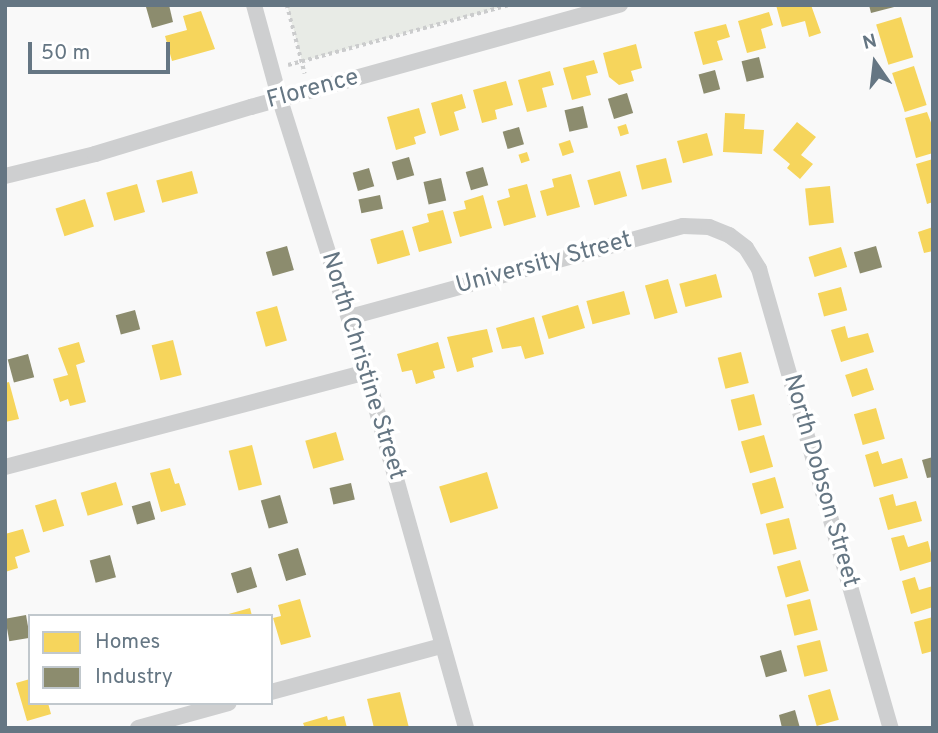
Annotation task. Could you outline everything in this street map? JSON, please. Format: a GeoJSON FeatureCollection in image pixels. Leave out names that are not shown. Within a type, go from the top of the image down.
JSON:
{"type":"FeatureCollection","features":[{"type":"Feature","properties":{"kind":"street","name":"North Christine Street"},"geometry":{"type":"LineString","coordinates":[[254,5],[279,100],[350,317],[466,728]]}},
{"type":"Feature","properties":{"kind":"street","name":"Florence"},"geometry":{"type":"LineString","coordinates":[[5,176],[95,154],[620,5]]}},
{"type":"Feature","properties":{"kind":"street","name":"University Street"},"geometry":{"type":"LineString","coordinates":[[350,317],[683,226],[709,227],[737,241]]}},
{"type":"Feature","properties":{"kind":"street","name":"North Dobson Street"},"geometry":{"type":"LineString","coordinates":[[737,241],[746,248],[759,269],[891,728]]}},
{"type":"Feature","properties":{"kind":"street"},"geometry":{"type":"LineString","coordinates":[[5,467],[366,372]]}},
{"type":"Feature","properties":{"kind":"street"},"geometry":{"type":"LineString","coordinates":[[273,691],[442,646]]}},
{"type":"Feature","properties":{"kind":"street"},"geometry":{"type":"LineString","coordinates":[[138,728],[222,705]]}},
{"type":"Feature","properties":{"kind":"path"},"geometry":{"type":"LineString","coordinates":[[287,5],[306,76]]}},
{"type":"Feature","properties":{"kind":"path"},"geometry":{"type":"LineString","coordinates":[[272,70],[509,5]]}},
{"type":"Feature","properties":{"kind":"shaded area"},"geometry":{"type":"Polygon","coordinates":[[[287,5],[509,5],[302,61],[287,5]]]}},
{"type":"Feature","properties":{"kind":"building: Homes"},"geometry":{"type":"Polygon","coordinates":[[[776,5],[811,5],[821,33],[809,37],[805,21],[782,27],[776,5]]]}},
{"type":"Feature","properties":{"kind":"building: Homes"},"geometry":{"type":"Polygon","coordinates":[[[201,11],[215,49],[172,61],[165,36],[187,30],[183,16],[201,11]]]}},
{"type":"Feature","properties":{"kind":"building: Homes"},"geometry":{"type":"Polygon","coordinates":[[[769,12],[773,25],[761,29],[766,48],[747,53],[738,21],[769,12]]]}},
{"type":"Feature","properties":{"kind":"building: Homes"},"geometry":{"type":"Polygon","coordinates":[[[901,17],[913,57],[888,65],[876,25],[901,17]]]}},
{"type":"Feature","properties":{"kind":"building: Homes"},"geometry":{"type":"Polygon","coordinates":[[[726,24],[730,37],[717,41],[723,60],[703,65],[694,32],[726,24]]]}},
{"type":"Feature","properties":{"kind":"building: Homes"},"geometry":{"type":"Polygon","coordinates":[[[636,44],[642,68],[631,71],[634,81],[619,85],[609,77],[603,53],[636,44]]]}},
{"type":"Feature","properties":{"kind":"building: Homes"},"geometry":{"type":"Polygon","coordinates":[[[594,60],[598,73],[586,76],[591,95],[572,100],[563,68],[594,60]]]}},
{"type":"Feature","properties":{"kind":"building: Homes"},"geometry":{"type":"Polygon","coordinates":[[[914,66],[927,105],[905,112],[892,73],[914,66]]]}},
{"type":"Feature","properties":{"kind":"building: Homes"},"geometry":{"type":"Polygon","coordinates":[[[550,71],[554,85],[542,88],[547,107],[527,112],[518,80],[550,71]]]}},
{"type":"Feature","properties":{"kind":"building: Homes"},"geometry":{"type":"Polygon","coordinates":[[[506,81],[513,105],[495,110],[497,119],[482,123],[473,90],[506,81]]]}},
{"type":"Feature","properties":{"kind":"building: Homes"},"geometry":{"type":"Polygon","coordinates":[[[462,94],[466,108],[454,112],[459,130],[440,136],[431,103],[462,94]]]}},
{"type":"Feature","properties":{"kind":"building: Homes"},"geometry":{"type":"Polygon","coordinates":[[[419,108],[426,133],[414,137],[416,144],[396,150],[387,117],[419,108]]]}},
{"type":"Feature","properties":{"kind":"building: Homes"},"geometry":{"type":"Polygon","coordinates":[[[927,112],[933,128],[933,153],[916,158],[905,118],[927,112]]]}},
{"type":"Feature","properties":{"kind":"building: Homes"},"geometry":{"type":"Polygon","coordinates":[[[725,113],[745,114],[744,129],[764,130],[762,154],[723,152],[725,113]]]}},
{"type":"Feature","properties":{"kind":"building: Homes"},"geometry":{"type":"Polygon","coordinates":[[[797,122],[816,137],[801,155],[813,164],[800,179],[787,168],[790,164],[773,150],[797,122]]]}},
{"type":"Feature","properties":{"kind":"building: Homes"},"geometry":{"type":"Polygon","coordinates":[[[626,124],[629,134],[620,136],[617,127],[626,124]]]}},
{"type":"Feature","properties":{"kind":"building: Homes"},"geometry":{"type":"Polygon","coordinates":[[[707,133],[713,155],[683,163],[677,141],[707,133]]]}},
{"type":"Feature","properties":{"kind":"building: Homes"},"geometry":{"type":"Polygon","coordinates":[[[570,140],[574,152],[563,156],[559,144],[570,140]]]}},
{"type":"Feature","properties":{"kind":"building: Homes"},"geometry":{"type":"Polygon","coordinates":[[[527,152],[530,161],[521,163],[518,155],[527,152]]]}},
{"type":"Feature","properties":{"kind":"building: Homes"},"geometry":{"type":"Polygon","coordinates":[[[666,158],[672,182],[642,190],[636,165],[666,158]]]}},
{"type":"Feature","properties":{"kind":"building: Homes"},"geometry":{"type":"Polygon","coordinates":[[[933,159],[933,202],[927,204],[916,164],[933,159]]]}},
{"type":"Feature","properties":{"kind":"building: Homes"},"geometry":{"type":"Polygon","coordinates":[[[192,171],[198,193],[162,203],[156,181],[192,171]]]}},
{"type":"Feature","properties":{"kind":"building: Homes"},"geometry":{"type":"Polygon","coordinates":[[[620,171],[627,196],[594,205],[587,180],[620,171]]]}},
{"type":"Feature","properties":{"kind":"building: Homes"},"geometry":{"type":"Polygon","coordinates":[[[571,174],[580,207],[547,216],[540,191],[554,187],[552,179],[571,174]]]}},
{"type":"Feature","properties":{"kind":"building: Homes"},"geometry":{"type":"Polygon","coordinates":[[[137,184],[145,212],[114,221],[106,193],[137,184]]]}},
{"type":"Feature","properties":{"kind":"building: Homes"},"geometry":{"type":"Polygon","coordinates":[[[527,184],[536,217],[504,226],[497,201],[510,197],[508,189],[527,184]]]}},
{"type":"Feature","properties":{"kind":"building: Homes"},"geometry":{"type":"Polygon","coordinates":[[[830,186],[834,223],[809,225],[805,189],[830,186]]]}},
{"type":"Feature","properties":{"kind":"building: Homes"},"geometry":{"type":"Polygon","coordinates":[[[483,195],[492,228],[460,237],[453,212],[466,209],[464,201],[483,195]]]}},
{"type":"Feature","properties":{"kind":"building: Homes"},"geometry":{"type":"Polygon","coordinates":[[[85,199],[94,227],[64,236],[56,209],[85,199]]]}},
{"type":"Feature","properties":{"kind":"building: Homes"},"geometry":{"type":"Polygon","coordinates":[[[443,210],[452,243],[419,252],[412,227],[429,222],[427,214],[443,210]]]}},
{"type":"Feature","properties":{"kind":"building: Homes"},"geometry":{"type":"Polygon","coordinates":[[[933,227],[933,251],[924,253],[918,232],[933,227]]]}},
{"type":"Feature","properties":{"kind":"building: Homes"},"geometry":{"type":"Polygon","coordinates":[[[403,230],[410,255],[377,264],[370,239],[403,230]]]}},
{"type":"Feature","properties":{"kind":"building: Homes"},"geometry":{"type":"Polygon","coordinates":[[[841,247],[847,267],[815,277],[808,257],[841,247]]]}},
{"type":"Feature","properties":{"kind":"building: Homes"},"geometry":{"type":"Polygon","coordinates":[[[716,274],[722,297],[686,307],[679,284],[716,274]]]}},
{"type":"Feature","properties":{"kind":"building: Homes"},"geometry":{"type":"Polygon","coordinates":[[[668,279],[678,313],[655,319],[645,286],[668,279]]]}},
{"type":"Feature","properties":{"kind":"building: Homes"},"geometry":{"type":"Polygon","coordinates":[[[841,287],[847,310],[824,316],[818,293],[841,287]]]}},
{"type":"Feature","properties":{"kind":"building: Homes"},"geometry":{"type":"Polygon","coordinates":[[[624,291],[630,314],[593,324],[586,301],[624,291]]]}},
{"type":"Feature","properties":{"kind":"building: Homes"},"geometry":{"type":"Polygon","coordinates":[[[578,305],[585,328],[549,339],[542,316],[578,305]]]}},
{"type":"Feature","properties":{"kind":"building: Homes"},"geometry":{"type":"Polygon","coordinates":[[[277,306],[287,341],[266,347],[256,312],[277,306]]]}},
{"type":"Feature","properties":{"kind":"building: Homes"},"geometry":{"type":"Polygon","coordinates":[[[534,317],[544,354],[525,359],[521,346],[502,349],[496,328],[534,317]]]}},
{"type":"Feature","properties":{"kind":"building: Homes"},"geometry":{"type":"Polygon","coordinates":[[[845,326],[848,338],[868,333],[874,352],[841,362],[831,330],[845,326]]]}},
{"type":"Feature","properties":{"kind":"building: Homes"},"geometry":{"type":"Polygon","coordinates":[[[487,329],[493,352],[472,358],[474,367],[457,372],[447,337],[487,329]]]}},
{"type":"Feature","properties":{"kind":"building: Homes"},"geometry":{"type":"Polygon","coordinates":[[[173,340],[182,375],[160,380],[152,345],[173,340]]]}},
{"type":"Feature","properties":{"kind":"building: Homes"},"geometry":{"type":"Polygon","coordinates":[[[79,342],[85,362],[76,365],[86,402],[70,406],[68,399],[60,402],[53,379],[68,375],[58,348],[79,342]]]}},
{"type":"Feature","properties":{"kind":"building: Homes"},"geometry":{"type":"Polygon","coordinates":[[[438,342],[445,368],[433,371],[435,378],[416,384],[412,370],[402,372],[397,354],[438,342]]]}},
{"type":"Feature","properties":{"kind":"building: Homes"},"geometry":{"type":"Polygon","coordinates":[[[741,352],[749,383],[725,389],[718,358],[741,352]]]}},
{"type":"Feature","properties":{"kind":"building: Homes"},"geometry":{"type":"Polygon","coordinates":[[[867,368],[874,390],[852,397],[845,375],[867,368]]]}},
{"type":"Feature","properties":{"kind":"building: Homes"},"geometry":{"type":"Polygon","coordinates":[[[9,382],[19,419],[5,422],[5,383],[9,382]]]}},
{"type":"Feature","properties":{"kind":"building: Homes"},"geometry":{"type":"Polygon","coordinates":[[[754,394],[762,425],[738,431],[731,400],[754,394]]]}},
{"type":"Feature","properties":{"kind":"building: Homes"},"geometry":{"type":"Polygon","coordinates":[[[876,408],[885,439],[863,445],[854,414],[876,408]]]}},
{"type":"Feature","properties":{"kind":"building: Homes"},"geometry":{"type":"Polygon","coordinates":[[[336,432],[344,460],[313,469],[305,441],[336,432]]]}},
{"type":"Feature","properties":{"kind":"building: Homes"},"geometry":{"type":"Polygon","coordinates":[[[764,435],[773,467],[750,473],[741,442],[764,435]]]}},
{"type":"Feature","properties":{"kind":"building: Homes"},"geometry":{"type":"Polygon","coordinates":[[[252,445],[262,485],[239,491],[229,451],[252,445]]]}},
{"type":"Feature","properties":{"kind":"building: Homes"},"geometry":{"type":"Polygon","coordinates":[[[878,451],[882,464],[902,458],[908,478],[874,487],[865,455],[878,451]]]}},
{"type":"Feature","properties":{"kind":"building: Homes"},"geometry":{"type":"Polygon","coordinates":[[[170,468],[175,484],[179,483],[186,505],[161,512],[150,473],[170,468]]]}},
{"type":"Feature","properties":{"kind":"building: Homes"},"geometry":{"type":"Polygon","coordinates":[[[487,472],[498,508],[450,523],[439,487],[487,472]]]}},
{"type":"Feature","properties":{"kind":"building: Homes"},"geometry":{"type":"Polygon","coordinates":[[[775,477],[784,508],[761,514],[752,484],[775,477]]]}},
{"type":"Feature","properties":{"kind":"building: Homes"},"geometry":{"type":"Polygon","coordinates":[[[116,482],[123,505],[88,516],[81,493],[116,482]]]}},
{"type":"Feature","properties":{"kind":"building: Homes"},"geometry":{"type":"Polygon","coordinates":[[[893,494],[896,506],[916,501],[922,521],[888,530],[879,498],[893,494]]]}},
{"type":"Feature","properties":{"kind":"building: Homes"},"geometry":{"type":"Polygon","coordinates":[[[56,499],[64,526],[43,532],[35,505],[56,499]]]}},
{"type":"Feature","properties":{"kind":"building: Homes"},"geometry":{"type":"Polygon","coordinates":[[[789,518],[797,549],[773,555],[766,524],[789,518]]]}},
{"type":"Feature","properties":{"kind":"building: Homes"},"geometry":{"type":"Polygon","coordinates":[[[23,529],[30,552],[15,557],[18,568],[5,572],[5,534],[23,529]]]}},
{"type":"Feature","properties":{"kind":"building: Homes"},"geometry":{"type":"Polygon","coordinates":[[[904,535],[908,547],[928,541],[933,561],[900,571],[891,538],[904,535]]]}},
{"type":"Feature","properties":{"kind":"building: Homes"},"geometry":{"type":"Polygon","coordinates":[[[800,560],[809,591],[786,597],[777,567],[800,560]]]}},
{"type":"Feature","properties":{"kind":"building: Homes"},"geometry":{"type":"Polygon","coordinates":[[[915,577],[919,590],[933,586],[933,607],[911,614],[902,581],[915,577]]]}},
{"type":"Feature","properties":{"kind":"building: Homes"},"geometry":{"type":"Polygon","coordinates":[[[300,599],[311,637],[281,645],[273,618],[281,616],[278,605],[300,599]]]}},
{"type":"Feature","properties":{"kind":"building: Homes"},"geometry":{"type":"Polygon","coordinates":[[[810,599],[818,630],[794,636],[787,605],[810,599]]]}},
{"type":"Feature","properties":{"kind":"building: Homes"},"geometry":{"type":"Polygon","coordinates":[[[250,608],[252,614],[229,614],[250,608]]]}},
{"type":"Feature","properties":{"kind":"building: Homes"},"geometry":{"type":"Polygon","coordinates":[[[933,617],[933,651],[922,654],[914,622],[933,617]]]}},
{"type":"Feature","properties":{"kind":"building: Homes"},"geometry":{"type":"Polygon","coordinates":[[[820,640],[828,671],[804,677],[797,646],[820,640]]]}},
{"type":"Feature","properties":{"kind":"building: Homes"},"geometry":{"type":"Polygon","coordinates":[[[28,680],[28,705],[49,705],[51,714],[27,721],[16,683],[28,680]]]}},
{"type":"Feature","properties":{"kind":"building: Homes"},"geometry":{"type":"Polygon","coordinates":[[[830,689],[839,720],[817,726],[808,695],[830,689]]]}},
{"type":"Feature","properties":{"kind":"building: Homes"},"geometry":{"type":"Polygon","coordinates":[[[400,692],[409,728],[374,728],[367,699],[400,692]]]}},
{"type":"Feature","properties":{"kind":"building: Homes"},"geometry":{"type":"Polygon","coordinates":[[[327,716],[328,720],[344,716],[347,728],[305,728],[303,723],[327,716]]]}},
{"type":"Feature","properties":{"kind":"building: Industry"},"geometry":{"type":"Polygon","coordinates":[[[169,5],[173,22],[152,28],[146,7],[169,5]]]}},
{"type":"Feature","properties":{"kind":"building: Industry"},"geometry":{"type":"Polygon","coordinates":[[[869,5],[897,5],[898,6],[871,13],[869,5]]]}},
{"type":"Feature","properties":{"kind":"building: Industry"},"geometry":{"type":"Polygon","coordinates":[[[759,57],[764,77],[747,82],[742,61],[759,57]]]}},
{"type":"Feature","properties":{"kind":"building: Industry"},"geometry":{"type":"Polygon","coordinates":[[[715,70],[720,89],[704,94],[699,74],[715,70]]]}},
{"type":"Feature","properties":{"kind":"building: Industry"},"geometry":{"type":"Polygon","coordinates":[[[627,93],[633,113],[614,119],[608,99],[627,93]]]}},
{"type":"Feature","properties":{"kind":"building: Industry"},"geometry":{"type":"Polygon","coordinates":[[[583,106],[588,127],[569,132],[564,110],[583,106]]]}},
{"type":"Feature","properties":{"kind":"building: Industry"},"geometry":{"type":"Polygon","coordinates":[[[519,127],[524,144],[508,149],[503,132],[519,127]]]}},
{"type":"Feature","properties":{"kind":"building: Industry"},"geometry":{"type":"Polygon","coordinates":[[[409,157],[414,175],[397,180],[392,162],[409,157]]]}},
{"type":"Feature","properties":{"kind":"building: Industry"},"geometry":{"type":"Polygon","coordinates":[[[483,167],[488,185],[471,190],[466,172],[483,167]]]}},
{"type":"Feature","properties":{"kind":"building: Industry"},"geometry":{"type":"Polygon","coordinates":[[[369,168],[374,186],[358,191],[353,173],[369,168]]]}},
{"type":"Feature","properties":{"kind":"building: Industry"},"geometry":{"type":"Polygon","coordinates":[[[441,178],[446,200],[429,204],[423,182],[441,178]]]}},
{"type":"Feature","properties":{"kind":"building: Industry"},"geometry":{"type":"Polygon","coordinates":[[[380,195],[383,209],[361,213],[358,200],[380,195]]]}},
{"type":"Feature","properties":{"kind":"building: Industry"},"geometry":{"type":"Polygon","coordinates":[[[287,246],[294,270],[273,276],[266,252],[287,246]]]}},
{"type":"Feature","properties":{"kind":"building: Industry"},"geometry":{"type":"Polygon","coordinates":[[[876,246],[882,267],[860,273],[854,252],[876,246]]]}},
{"type":"Feature","properties":{"kind":"building: Industry"},"geometry":{"type":"Polygon","coordinates":[[[135,310],[140,329],[121,334],[116,315],[135,310]]]}},
{"type":"Feature","properties":{"kind":"building: Industry"},"geometry":{"type":"Polygon","coordinates":[[[28,354],[34,377],[14,383],[8,359],[28,354]]]}},
{"type":"Feature","properties":{"kind":"building: Industry"},"geometry":{"type":"Polygon","coordinates":[[[933,457],[933,477],[927,478],[922,460],[933,457]]]}},
{"type":"Feature","properties":{"kind":"building: Industry"},"geometry":{"type":"Polygon","coordinates":[[[351,483],[355,500],[333,505],[330,488],[351,483]]]}},
{"type":"Feature","properties":{"kind":"building: Industry"},"geometry":{"type":"Polygon","coordinates":[[[280,495],[288,523],[269,528],[261,501],[280,495]]]}},
{"type":"Feature","properties":{"kind":"building: Industry"},"geometry":{"type":"Polygon","coordinates":[[[150,501],[155,519],[137,525],[132,506],[150,501]]]}},
{"type":"Feature","properties":{"kind":"building: Industry"},"geometry":{"type":"Polygon","coordinates":[[[298,548],[306,575],[286,581],[278,554],[298,548]]]}},
{"type":"Feature","properties":{"kind":"building: Industry"},"geometry":{"type":"Polygon","coordinates":[[[110,555],[116,577],[96,583],[90,560],[110,555]]]}},
{"type":"Feature","properties":{"kind":"building: Industry"},"geometry":{"type":"Polygon","coordinates":[[[251,567],[257,587],[237,593],[231,573],[251,567]]]}},
{"type":"Feature","properties":{"kind":"building: Industry"},"geometry":{"type":"Polygon","coordinates":[[[26,615],[28,638],[9,641],[5,619],[26,615]]]}},
{"type":"Feature","properties":{"kind":"building: Industry"},"geometry":{"type":"Polygon","coordinates":[[[781,650],[787,671],[766,677],[760,656],[781,650]]]}},
{"type":"Feature","properties":{"kind":"building: Industry"},"geometry":{"type":"Polygon","coordinates":[[[795,710],[800,728],[782,728],[779,715],[795,710]]]}}]}
